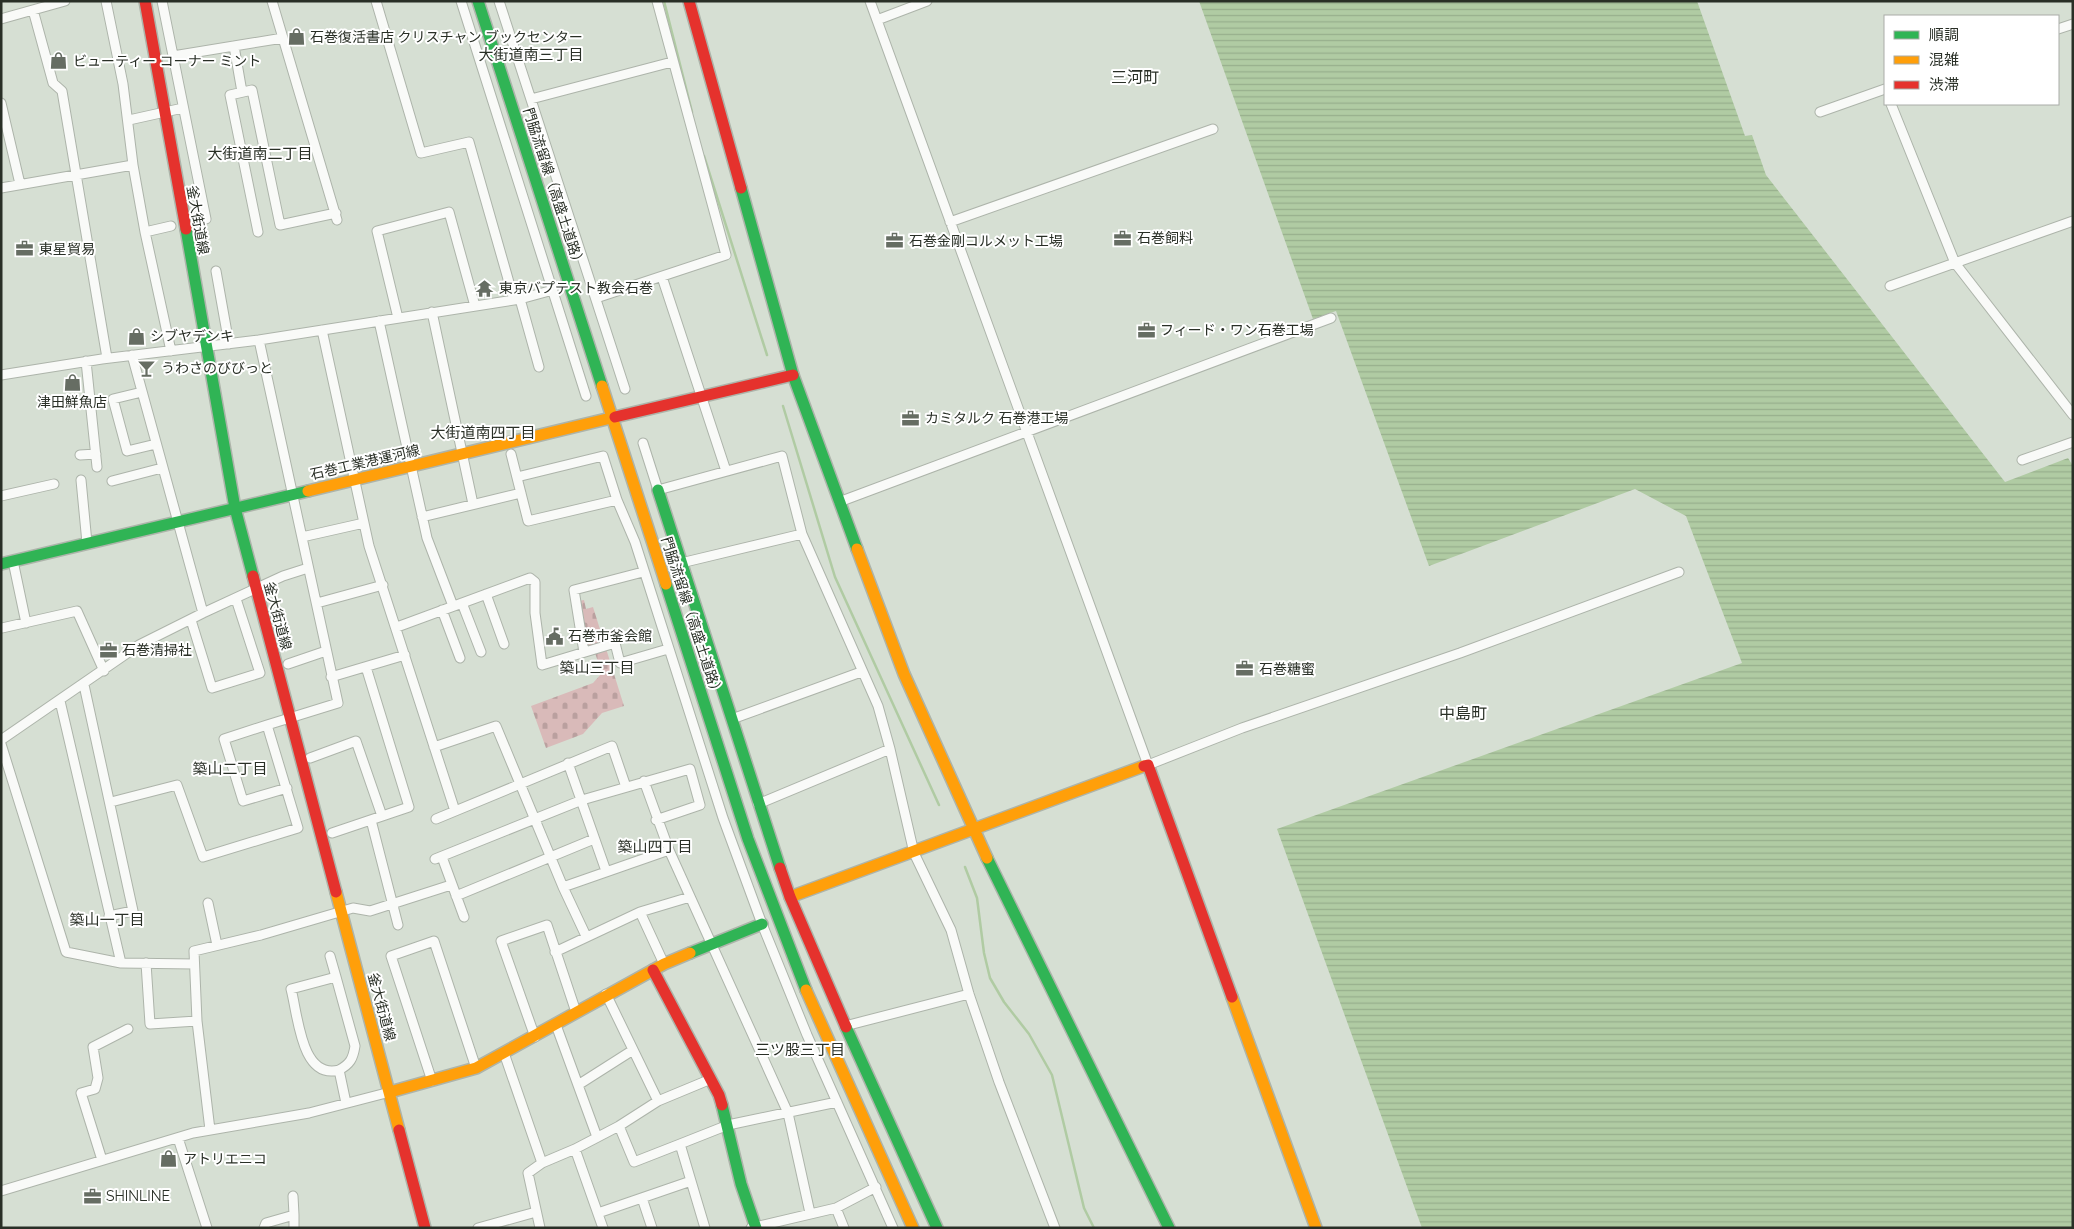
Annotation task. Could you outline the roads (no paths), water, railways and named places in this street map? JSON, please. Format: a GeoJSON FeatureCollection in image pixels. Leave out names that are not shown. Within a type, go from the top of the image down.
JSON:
{"type":"FeatureCollection","features":[{"type":"Feature","properties":{"kind":"street"},"geometry":{"type":"LineString","coordinates":[[1,19],[65,1]]}},
{"type":"Feature","properties":{"kind":"street"},"geometry":{"type":"LineString","coordinates":[[106,1],[128,120],[133,165],[145,232],[171,351]]}},
{"type":"Feature","properties":{"kind":"street","name":"釜大街道線"},"geometry":{"type":"LineString","coordinates":[[145,1],[235,508],[425,1228]]}},
{"type":"Feature","properties":{"kind":"street"},"geometry":{"type":"LineString","coordinates":[[162,1],[206,219],[194,222]]}},
{"type":"Feature","properties":{"kind":"street"},"geometry":{"type":"LineString","coordinates":[[258,232],[230,95],[242,92],[252,90],[280,225],[336,216],[272,1]]}},
{"type":"Feature","properties":{"kind":"street"},"geometry":{"type":"LineString","coordinates":[[376,1],[421,153],[469,142],[539,368]]}},
{"type":"Feature","properties":{"kind":"street"},"geometry":{"type":"LineString","coordinates":[[461,1],[586,396]]}},
{"type":"Feature","properties":{"kind":"street","name":"門脇流留線（高盛土道路）"},"geometry":{"type":"LineString","coordinates":[[478,1],[720,754],[776,916],[804,987],[913,1228]]}},
{"type":"Feature","properties":{"kind":"street"},"geometry":{"type":"LineString","coordinates":[[499,1],[625,389]]}},
{"type":"Feature","properties":{"kind":"street"},"geometry":{"type":"LineString","coordinates":[[596,298],[726,256],[657,1]]}},
{"type":"Feature","properties":{"kind":"street"},"geometry":{"type":"LineString","coordinates":[[689,1],[793,375],[904,674],[972,829],[1169,1228]]}},
{"type":"Feature","properties":{"kind":"street"},"geometry":{"type":"LineString","coordinates":[[870,1],[1316,1228]]}},
{"type":"Feature","properties":{"kind":"street"},"geometry":{"type":"LineString","coordinates":[[877,20],[927,1]]}},
{"type":"Feature","properties":{"kind":"street"},"geometry":{"type":"LineString","coordinates":[[33,10],[53,83],[62,91],[107,358]]}},
{"type":"Feature","properties":{"kind":"street"},"geometry":{"type":"LineString","coordinates":[[2059,29],[2073,24]]}},
{"type":"Feature","properties":{"kind":"street"},"geometry":{"type":"LineString","coordinates":[[173,56],[283,38]]}},
{"type":"Feature","properties":{"kind":"street"},"geometry":{"type":"LineString","coordinates":[[234,46],[242,92]]}},
{"type":"Feature","properties":{"kind":"street"},"geometry":{"type":"LineString","coordinates":[[532,99],[672,62]]}},
{"type":"Feature","properties":{"kind":"street"},"geometry":{"type":"LineString","coordinates":[[1820,112],[1884,89]]}},
{"type":"Feature","properties":{"kind":"street"},"geometry":{"type":"LineString","coordinates":[[1,103],[20,184]]}},
{"type":"Feature","properties":{"kind":"street"},"geometry":{"type":"LineString","coordinates":[[1891,105],[1955,263],[2073,415]]}},
{"type":"Feature","properties":{"kind":"street"},"geometry":{"type":"LineString","coordinates":[[128,120],[183,108]]}},
{"type":"Feature","properties":{"kind":"street"},"geometry":{"type":"LineString","coordinates":[[950,222],[1214,129]]}},
{"type":"Feature","properties":{"kind":"street"},"geometry":{"type":"LineString","coordinates":[[1,188],[133,165]]}},
{"type":"Feature","properties":{"kind":"street"},"geometry":{"type":"LineString","coordinates":[[398,318],[377,231],[449,212],[475,306]]}},
{"type":"Feature","properties":{"kind":"street"},"geometry":{"type":"LineString","coordinates":[[1890,286],[2073,221]]}},
{"type":"Feature","properties":{"kind":"street"},"geometry":{"type":"LineString","coordinates":[[145,232],[171,226]]}},
{"type":"Feature","properties":{"kind":"street"},"geometry":{"type":"LineString","coordinates":[[216,271],[229,344]]}},
{"type":"Feature","properties":{"kind":"street"},"geometry":{"type":"LineString","coordinates":[[662,277],[726,471]]}},
{"type":"Feature","properties":{"kind":"street"},"geometry":{"type":"LineString","coordinates":[[1,375],[107,358],[259,340],[517,299],[553,290]]}},
{"type":"Feature","properties":{"kind":"street"},"geometry":{"type":"LineString","coordinates":[[432,312],[473,504]]}},
{"type":"Feature","properties":{"kind":"street"},"geometry":{"type":"LineString","coordinates":[[839,502],[1331,318]]}},
{"type":"Feature","properties":{"kind":"street"},"geometry":{"type":"LineString","coordinates":[[379,320],[427,538],[453,606]]}},
{"type":"Feature","properties":{"kind":"street"},"geometry":{"type":"LineString","coordinates":[[322,330],[364,524],[455,811]]}},
{"type":"Feature","properties":{"kind":"street"},"geometry":{"type":"LineString","coordinates":[[259,340],[338,703],[224,739],[243,801],[287,788]]}},
{"type":"Feature","properties":{"kind":"street"},"geometry":{"type":"LineString","coordinates":[[132,356],[203,614]]}},
{"type":"Feature","properties":{"kind":"street"},"geometry":{"type":"LineString","coordinates":[[86,361],[97,467]]}},
{"type":"Feature","properties":{"kind":"street","name":"石巻工業港運河線"},"geometry":{"type":"LineString","coordinates":[[7,563],[793,375]]}},
{"type":"Feature","properties":{"kind":"street"},"geometry":{"type":"LineString","coordinates":[[142,392],[113,399],[127,451],[156,444]]}},
{"type":"Feature","properties":{"kind":"street"},"geometry":{"type":"LineString","coordinates":[[2022,460],[2073,442]]}},
{"type":"Feature","properties":{"kind":"street"},"geometry":{"type":"LineString","coordinates":[[643,443],[758,804],[790,897],[845,1026],[937,1228]]}},
{"type":"Feature","properties":{"kind":"street"},"geometry":{"type":"LineString","coordinates":[[80,455],[96,454]]}},
{"type":"Feature","properties":{"kind":"street"},"geometry":{"type":"LineString","coordinates":[[511,454],[528,521],[617,500]]}},
{"type":"Feature","properties":{"kind":"street"},"geometry":{"type":"LineString","coordinates":[[517,478],[603,456],[617,500],[634,542],[723,818],[762,924],[837,1102],[894,1228]]}},
{"type":"Feature","properties":{"kind":"street"},"geometry":{"type":"LineString","coordinates":[[658,490],[782,456],[802,534],[861,672],[878,706],[914,853],[951,930],[969,994],[999,1082],[1054,1228]]}},
{"type":"Feature","properties":{"kind":"street"},"geometry":{"type":"LineString","coordinates":[[112,481],[162,468]]}},
{"type":"Feature","properties":{"kind":"street"},"geometry":{"type":"LineString","coordinates":[[81,480],[87,543]]}},
{"type":"Feature","properties":{"kind":"street"},"geometry":{"type":"LineString","coordinates":[[1,496],[54,484]]}},
{"type":"Feature","properties":{"kind":"street"},"geometry":{"type":"LineString","coordinates":[[422,516],[521,493]]}},
{"type":"Feature","properties":{"kind":"street"},"geometry":{"type":"LineString","coordinates":[[302,537],[364,524]]}},
{"type":"Feature","properties":{"kind":"street"},"geometry":{"type":"LineString","coordinates":[[681,563],[802,534]]}},
{"type":"Feature","properties":{"kind":"street"},"geometry":{"type":"LineString","coordinates":[[7,563],[26,623]]}},
{"type":"Feature","properties":{"kind":"street"},"geometry":{"type":"LineString","coordinates":[[194,964],[121,963],[66,952],[1,742],[139,645],[283,576],[308,568]]}},
{"type":"Feature","properties":{"kind":"street"},"geometry":{"type":"LineString","coordinates":[[584,652],[574,590],[643,572]]}},
{"type":"Feature","properties":{"kind":"street"},"geometry":{"type":"LineString","coordinates":[[790,897],[914,853],[972,829],[1242,728],[1460,652],[1679,572]]}},
{"type":"Feature","properties":{"kind":"street"},"geometry":{"type":"LineString","coordinates":[[397,628],[530,578],[535,582],[535,613],[542,665],[614,643],[620,663],[668,649]]}},
{"type":"Feature","properties":{"kind":"street"},"geometry":{"type":"LineString","coordinates":[[317,603],[382,585]]}},
{"type":"Feature","properties":{"kind":"street"},"geometry":{"type":"LineString","coordinates":[[486,594],[504,644]]}},
{"type":"Feature","properties":{"kind":"street"},"geometry":{"type":"LineString","coordinates":[[191,620],[212,688],[260,673],[236,598]]}},
{"type":"Feature","properties":{"kind":"street"},"geometry":{"type":"LineString","coordinates":[[462,603],[481,652]]}},
{"type":"Feature","properties":{"kind":"street"},"geometry":{"type":"LineString","coordinates":[[442,610],[460,658]]}},
{"type":"Feature","properties":{"kind":"street"},"geometry":{"type":"LineString","coordinates":[[2,628],[77,611],[104,671]]}},
{"type":"Feature","properties":{"kind":"street"},"geometry":{"type":"LineString","coordinates":[[288,664],[326,651]]}},
{"type":"Feature","properties":{"kind":"street"},"geometry":{"type":"LineString","coordinates":[[331,677],[405,655]]}},
{"type":"Feature","properties":{"kind":"street"},"geometry":{"type":"LineString","coordinates":[[332,833],[409,807],[366,667]]}},
{"type":"Feature","properties":{"kind":"street"},"geometry":{"type":"LineString","coordinates":[[732,719],[861,672]]}},
{"type":"Feature","properties":{"kind":"street"},"geometry":{"type":"LineString","coordinates":[[84,685],[111,802],[133,911],[109,916]]}},
{"type":"Feature","properties":{"kind":"street"},"geometry":{"type":"LineString","coordinates":[[60,701],[121,963]]}},
{"type":"Feature","properties":{"kind":"street"},"geometry":{"type":"LineString","coordinates":[[111,802],[177,785],[203,857],[298,828],[267,725]]}},
{"type":"Feature","properties":{"kind":"street"},"geometry":{"type":"LineString","coordinates":[[434,747],[496,726],[563,887],[586,936]]}},
{"type":"Feature","properties":{"kind":"street"},"geometry":{"type":"LineString","coordinates":[[310,758],[356,741],[382,816]]}},
{"type":"Feature","properties":{"kind":"street"},"geometry":{"type":"LineString","coordinates":[[436,819],[612,746],[626,787]]}},
{"type":"Feature","properties":{"kind":"street"},"geometry":{"type":"LineString","coordinates":[[758,804],[890,749]]}},
{"type":"Feature","properties":{"kind":"street"},"geometry":{"type":"LineString","coordinates":[[568,763],[606,871]]}},
{"type":"Feature","properties":{"kind":"street"},"geometry":{"type":"LineString","coordinates":[[464,917],[438,858],[582,800],[690,769],[700,805],[656,820]]}},
{"type":"Feature","properties":{"kind":"street"},"geometry":{"type":"LineString","coordinates":[[644,781],[668,850],[788,1112],[810,1213]]}},
{"type":"Feature","properties":{"kind":"street"},"geometry":{"type":"LineString","coordinates":[[371,820],[398,925]]}},
{"type":"Feature","properties":{"kind":"street"},"geometry":{"type":"LineString","coordinates":[[456,896],[594,839]]}},
{"type":"Feature","properties":{"kind":"street"},"geometry":{"type":"LineString","coordinates":[[563,887],[668,850]]}},
{"type":"Feature","properties":{"kind":"street"},"geometry":{"type":"LineString","coordinates":[[210,1130],[197,1021],[194,951],[261,935],[353,908],[370,911],[451,885]]}},
{"type":"Feature","properties":{"kind":"street"},"geometry":{"type":"LineString","coordinates":[[555,952],[640,912],[690,897]]}},
{"type":"Feature","properties":{"kind":"street"},"geometry":{"type":"LineString","coordinates":[[208,903],[217,945]]}},
{"type":"Feature","properties":{"kind":"street"},"geometry":{"type":"LineString","coordinates":[[640,912],[664,964]]}},
{"type":"Feature","properties":{"kind":"street"},"geometry":{"type":"LineString","coordinates":[[1,1191],[178,1138],[210,1130],[309,1113],[476,1068],[556,1025],[606,994],[664,964],[762,924]]}},
{"type":"Feature","properties":{"kind":"street"},"geometry":{"type":"LineString","coordinates":[[536,1036],[501,941],[547,925],[576,1012]]}},
{"type":"Feature","properties":{"kind":"street"},"geometry":{"type":"LineString","coordinates":[[432,1081],[391,956],[434,942],[476,1068]]}},
{"type":"Feature","properties":{"kind":"street"},"geometry":{"type":"LineString","coordinates":[[330,956],[336,977],[355,1046],[354,1056],[350,1064],[331,1072],[321,1069],[308,1056],[291,989],[336,977]]}},
{"type":"Feature","properties":{"kind":"street"},"geometry":{"type":"LineString","coordinates":[[146,963],[150,1024],[197,1021]]}},
{"type":"Feature","properties":{"kind":"street"},"geometry":{"type":"LineString","coordinates":[[653,970],[719,1095],[754,1227],[836,1208],[876,1187]]}},
{"type":"Feature","properties":{"kind":"street"},"geometry":{"type":"LineString","coordinates":[[606,994],[658,1101]]}},
{"type":"Feature","properties":{"kind":"street"},"geometry":{"type":"LineString","coordinates":[[845,1026],[969,994]]}},
{"type":"Feature","properties":{"kind":"street"},"geometry":{"type":"LineString","coordinates":[[556,1025],[597,1138]]}},
{"type":"Feature","properties":{"kind":"street"},"geometry":{"type":"LineString","coordinates":[[102,1160],[82,1092],[95,1088],[98,1078],[92,1047],[128,1029]]}},
{"type":"Feature","properties":{"kind":"street"},"geometry":{"type":"LineString","coordinates":[[578,1085],[633,1050]]}},
{"type":"Feature","properties":{"kind":"street"},"geometry":{"type":"LineString","coordinates":[[504,1053],[542,1163]]}},
{"type":"Feature","properties":{"kind":"street"},"geometry":{"type":"LineString","coordinates":[[339,1070],[346,1103]]}},
{"type":"Feature","properties":{"kind":"street"},"geometry":{"type":"LineString","coordinates":[[540,1228],[528,1173],[542,1163],[575,1149],[619,1126],[658,1101],[711,1079]]}},
{"type":"Feature","properties":{"kind":"street"},"geometry":{"type":"LineString","coordinates":[[619,1126],[634,1162],[728,1125],[837,1102]]}},
{"type":"Feature","properties":{"kind":"street"},"geometry":{"type":"LineString","coordinates":[[178,1138],[207,1228]]}},
{"type":"Feature","properties":{"kind":"street"},"geometry":{"type":"LineString","coordinates":[[680,1144],[705,1228]]}},
{"type":"Feature","properties":{"kind":"street"},"geometry":{"type":"LineString","coordinates":[[575,1149],[603,1228]]}},
{"type":"Feature","properties":{"kind":"street"},"geometry":{"type":"LineString","coordinates":[[598,1213],[691,1181]]}},
{"type":"Feature","properties":{"kind":"street"},"geometry":{"type":"LineString","coordinates":[[293,1196],[294,1228]]}},
{"type":"Feature","properties":{"kind":"street"},"geometry":{"type":"LineString","coordinates":[[642,1198],[652,1228]]}},
{"type":"Feature","properties":{"kind":"street"},"geometry":{"type":"LineString","coordinates":[[836,1208],[844,1228]]}},
{"type":"Feature","properties":{"kind":"street"},"geometry":{"type":"LineString","coordinates":[[480,1228],[536,1212]]}},
{"type":"Feature","properties":{"kind":"street"},"geometry":{"type":"LineString","coordinates":[[264,1228],[266,1223],[294,1215]]}},
{"type":"Feature","properties":{"kind":"waterway"},"geometry":{"type":"LineString","coordinates":[[664,1],[692,112]]}},
{"type":"Feature","properties":{"kind":"waterway"},"geometry":{"type":"LineString","coordinates":[[704,156],[767,355]]}},
{"type":"Feature","properties":{"kind":"waterway"},"geometry":{"type":"LineString","coordinates":[[783,406],[835,577],[939,805]]}},
{"type":"Feature","properties":{"kind":"waterway"},"geometry":{"type":"LineString","coordinates":[[965,867],[977,898],[984,953],[990,978],[1004,1002],[1029,1034],[1052,1075],[1084,1208],[1094,1228]]}},
{"type":"Feature","properties":{"kind":"place","name":"石巻復活書店 クリスチャン ブックセンター"},"geometry":{"type":"Point","coordinates":[296,37]}},
{"type":"Feature","properties":{"kind":"place","name":"ビューティー コーナー ミント"},"geometry":{"type":"Point","coordinates":[59,61]}},
{"type":"Feature","properties":{"kind":"place","name":"石巻飼料"},"geometry":{"type":"Point","coordinates":[1123,238]}},
{"type":"Feature","properties":{"kind":"place","name":"石巻金剛コルメット工場"},"geometry":{"type":"Point","coordinates":[895,241]}},
{"type":"Feature","properties":{"kind":"place","name":"東星貿易"},"geometry":{"type":"Point","coordinates":[25,249]}},
{"type":"Feature","properties":{"kind":"place","name":"東京バプテスト教会石巻"},"geometry":{"type":"Point","coordinates":[485,288]}},
{"type":"Feature","properties":{"kind":"place","name":"フィード・ワン石巻工場"},"geometry":{"type":"Point","coordinates":[1146,330]}},
{"type":"Feature","properties":{"kind":"place","name":"シブヤデンキ"},"geometry":{"type":"Point","coordinates":[136,336]}},
{"type":"Feature","properties":{"kind":"place","name":"うわさのびびっと"},"geometry":{"type":"Point","coordinates":[147,368]}},
{"type":"Feature","properties":{"kind":"place","name":"津田鮮魚店"},"geometry":{"type":"Point","coordinates":[72,382]}},
{"type":"Feature","properties":{"kind":"place","name":"カミタルク 石巻港工場"},"geometry":{"type":"Point","coordinates":[911,418]}},
{"type":"Feature","properties":{"kind":"place","name":"石巻市釜会館"},"geometry":{"type":"Point","coordinates":[554,636]}},
{"type":"Feature","properties":{"kind":"place","name":"石巻清掃社"},"geometry":{"type":"Point","coordinates":[108,650]}},
{"type":"Feature","properties":{"kind":"place","name":"石巻糖蜜"},"geometry":{"type":"Point","coordinates":[1245,669]}},
{"type":"Feature","properties":{"kind":"place","name":"アトリエニコ"},"geometry":{"type":"Point","coordinates":[169,1159]}},
{"type":"Feature","properties":{"kind":"place","name":"SHINLINE"},"geometry":{"type":"Point","coordinates":[92,1196]}},
{"type":"Feature","properties":{"kind":"district","name":"大街道南三丁目"},"geometry":{"type":"Point","coordinates":[531,55]}},
{"type":"Feature","properties":{"kind":"district","name":"三河町"},"geometry":{"type":"Point","coordinates":[1135,77]}},
{"type":"Feature","properties":{"kind":"district","name":"大街道南二丁目"},"geometry":{"type":"Point","coordinates":[260,154]}},
{"type":"Feature","properties":{"kind":"district","name":"大街道南四丁目"},"geometry":{"type":"Point","coordinates":[483,433]}},
{"type":"Feature","properties":{"kind":"district","name":"築山三丁目"},"geometry":{"type":"Point","coordinates":[597,668]}},
{"type":"Feature","properties":{"kind":"district","name":"中島町"},"geometry":{"type":"Point","coordinates":[1463,713]}},
{"type":"Feature","properties":{"kind":"district","name":"築山二丁目"},"geometry":{"type":"Point","coordinates":[230,769]}},
{"type":"Feature","properties":{"kind":"district","name":"築山四丁目"},"geometry":{"type":"Point","coordinates":[655,847]}},
{"type":"Feature","properties":{"kind":"district","name":"築山一丁目"},"geometry":{"type":"Point","coordinates":[107,920]}},
{"type":"Feature","properties":{"kind":"district","name":"三ツ股三丁目"},"geometry":{"type":"Point","coordinates":[800,1050]}}]}
